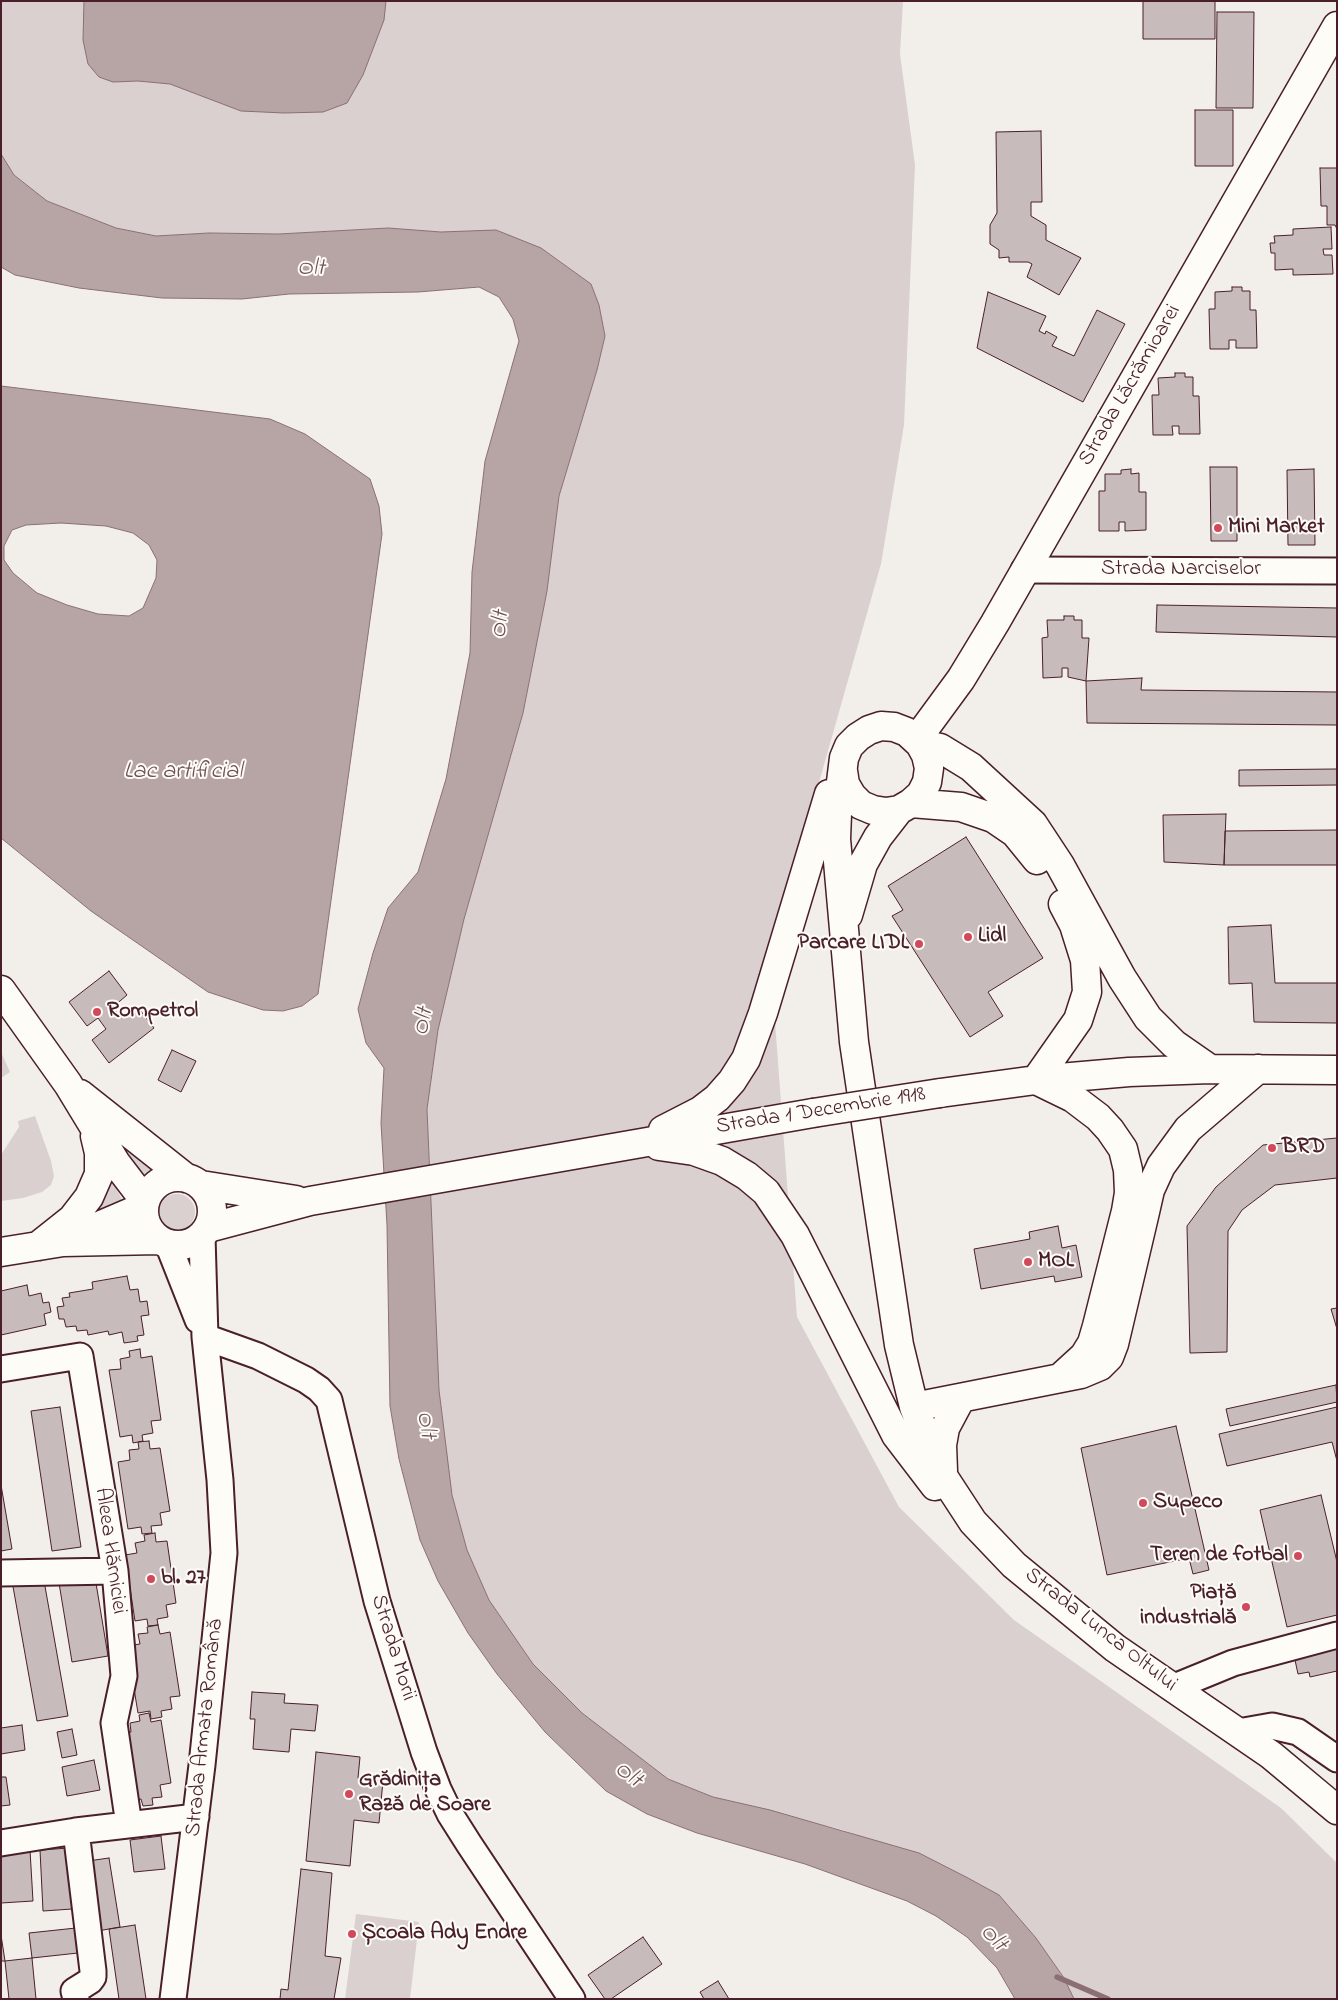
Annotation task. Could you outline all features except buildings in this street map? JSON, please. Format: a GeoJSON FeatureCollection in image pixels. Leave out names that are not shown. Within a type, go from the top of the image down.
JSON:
{"type":"FeatureCollection","features":[{"type":"Feature","properties":{"kind":"main road","name":"Strada Lăcrămioarei"},"geometry":{"type":"LineString","coordinates":[[918,742],[961,679],[1337,26]]}},
{"type":"Feature","properties":{"kind":"main road"},"geometry":{"type":"LineString","coordinates":[[881,726],[894,727],[906,732],[918,742],[926,755],[928,775],[921,794],[905,807],[878,836],[863,864],[848,914],[846,944],[836,839],[843,765],[849,746],[858,736],[881,726]]}},
{"type":"Feature","properties":{"kind":"main road"},"geometry":{"type":"LineString","coordinates":[[918,742],[940,748],[955,755],[1033,824],[1060,865],[1122,978],[1148,1018],[1174,1044],[1210,1069]]}},
{"type":"Feature","properties":{"kind":"main road"},"geometry":{"type":"LineString","coordinates":[[843,765],[845,784],[852,796],[861,805],[873,810],[886,812],[905,807],[961,807],[979,812],[1003,824],[1031,852],[1062,900],[1074,925],[1087,974],[1084,1004],[1068,1037],[1036,1080],[1073,1098],[1098,1117],[1110,1130],[1123,1149],[1128,1170],[1129,1194],[1095,1335],[1084,1356],[1060,1378]]}},
{"type":"Feature","properties":{"kind":"main road"},"geometry":{"type":"LineString","coordinates":[[636,1143],[678,1123],[717,1098],[732,1081],[746,1059],[763,1013],[822,813],[836,773],[843,765]]}},
{"type":"Feature","properties":{"kind":"main road","name":"Strada Lunca Oltului"},"geometry":{"type":"LineString","coordinates":[[846,944],[859,1080],[899,1345],[914,1407],[931,1454],[944,1480],[973,1522],[1014,1565],[1064,1607],[1115,1648],[1238,1732],[1309,1785],[1337,1810]]}},
{"type":"Feature","properties":{"kind":"main road"},"geometry":{"type":"LineString","coordinates":[[1,990],[68,1084],[92,1127],[144,1204]]}},
{"type":"Feature","properties":{"kind":"main road","name":"Strada 1 Decembrie 1918"},"geometry":{"type":"LineString","coordinates":[[205,1232],[310,1201],[636,1143],[940,1093],[1036,1080],[1130,1072],[1210,1069],[1337,1070]]}},
{"type":"Feature","properties":{"kind":"main road"},"geometry":{"type":"LineString","coordinates":[[914,1407],[1060,1378],[1100,1366],[1109,1357],[1114,1344],[1150,1190],[1161,1166],[1188,1129],[1258,1069]]}},
{"type":"Feature","properties":{"kind":"main road"},"geometry":{"type":"LineString","coordinates":[[1,1252],[50,1244],[163,1242],[186,1245],[205,1232],[212,1217],[212,1206],[208,1195],[194,1182],[68,1084]]}},
{"type":"Feature","properties":{"kind":"main road"},"geometry":{"type":"LineString","coordinates":[[50,1244],[89,1197],[99,1174],[99,1153],[92,1127]]}},
{"type":"Feature","properties":{"kind":"main road"},"geometry":{"type":"LineString","coordinates":[[636,1143],[694,1152],[722,1161],[747,1176],[766,1192],[794,1235],[896,1435],[926,1476],[973,1522]]}},
{"type":"Feature","properties":{"kind":"main road"},"geometry":{"type":"LineString","coordinates":[[163,1242],[146,1226],[144,1204],[149,1192],[166,1179],[194,1182]]}},
{"type":"Feature","properties":{"kind":"main road","name":"Strada 1 Decembrie 1918"},"geometry":{"type":"LineString","coordinates":[[194,1182],[310,1201]]}},
{"type":"Feature","properties":{"kind":"main road"},"geometry":{"type":"LineString","coordinates":[[50,1244],[144,1204]]}},
{"type":"Feature","properties":{"kind":"main road"},"geometry":{"type":"LineString","coordinates":[[944,1480],[942,1445],[945,1428],[961,1398]]}},
{"type":"Feature","properties":{"kind":"street","name":"Strada Narciselor"},"geometry":{"type":"LineString","coordinates":[[1024,570],[1337,571]]}},
{"type":"Feature","properties":{"kind":"street","name":"Strada Armata Română"},"geometry":{"type":"LineString","coordinates":[[173,1999],[196,1817],[224,1553],[220,1480],[205,1336],[205,1232]]}},
{"type":"Feature","properties":{"kind":"street","name":"Strada Armata Română"},"geometry":{"type":"LineString","coordinates":[[163,1242],[205,1336]]}},
{"type":"Feature","properties":{"kind":"street","name":"Strada Morii"},"geometry":{"type":"LineString","coordinates":[[205,1336],[258,1356],[306,1380],[319,1389],[329,1400],[372,1586],[424,1752],[438,1788],[450,1814],[468,1844],[572,1999]]}},
{"type":"Feature","properties":{"kind":"street","name":"Aleea Hărniciei"},"geometry":{"type":"LineString","coordinates":[[1,1369],[80,1356],[115,1572],[124,1676],[114,1723],[129,1825]]}},
{"type":"Feature","properties":{"kind":"street"},"geometry":{"type":"LineString","coordinates":[[1,1573],[115,1572]]}},
{"type":"Feature","properties":{"kind":"street"},"geometry":{"type":"LineString","coordinates":[[1172,1688],[1234,1663],[1337,1635]]}},
{"type":"Feature","properties":{"kind":"street"},"geometry":{"type":"LineString","coordinates":[[1238,1732],[1272,1726],[1298,1732],[1337,1759]]}},
{"type":"Feature","properties":{"kind":"street"},"geometry":{"type":"LineString","coordinates":[[1,1843],[76,1831],[196,1817]]}},
{"type":"Feature","properties":{"kind":"street"},"geometry":{"type":"LineString","coordinates":[[76,1831],[93,1977],[74,1991],[76,1999]]}},
{"type":"Feature","properties":{"kind":"shaded area"},"geometry":{"type":"Polygon","coordinates":[[[1,1],[903,1],[900,54],[915,165],[904,425],[881,564],[770,955],[797,1317],[899,1507],[1014,1620],[1281,1808],[1337,1863],[1337,1999],[1074,1999],[1064,1978],[1036,1938],[999,1895],[968,1878],[843,1830],[713,1797],[668,1779],[582,1713],[533,1664],[489,1600],[467,1550],[452,1495],[446,1453],[439,1390],[427,1109],[438,1030],[464,919],[523,713],[547,591],[559,496],[597,370],[605,336],[599,305],[591,284],[541,248],[441,232],[388,228],[279,234],[209,233],[156,236],[116,228],[47,201],[14,175],[1,154],[1,1]]]}},
{"type":"Feature","properties":{"kind":"shaded area"},"geometry":{"type":"Polygon","coordinates":[[[1,1052],[10,1072],[1,1078],[1,1052]]]}},
{"type":"Feature","properties":{"kind":"shaded area"},"geometry":{"type":"Polygon","coordinates":[[[35,1116],[51,1161],[54,1176],[51,1185],[42,1192],[23,1198],[1,1201],[1,1155],[19,1127],[18,1121],[35,1116]]]}},
{"type":"Feature","properties":{"kind":"shaded area"},"geometry":{"type":"Polygon","coordinates":[[[110,1128],[158,1170],[138,1181],[110,1128]]]}},
{"type":"Feature","properties":{"kind":"shaded area"},"geometry":{"type":"Polygon","coordinates":[[[107,1169],[125,1206],[89,1217],[107,1169]]]}},
{"type":"Feature","properties":{"kind":"shaded area"},"geometry":{"type":"Polygon","coordinates":[[[177,1194],[184,1195],[190,1199],[194,1205],[194,1219],[190,1225],[184,1229],[177,1230],[170,1229],[164,1225],[160,1219],[159,1212],[160,1205],[164,1199],[170,1195],[177,1194]]]}},
{"type":"Feature","properties":{"kind":"shaded area"},"geometry":{"type":"Polygon","coordinates":[[[356,1914],[419,1922],[410,1999],[345,1999],[356,1914]]]}},
{"type":"Feature","properties":{"kind":"water"},"geometry":{"type":"Polygon","coordinates":[[[84,1],[386,1],[384,20],[363,75],[347,103],[323,112],[284,113],[241,111],[170,84],[138,81],[113,82],[99,77],[88,64],[83,40],[84,1]]]}},
{"type":"Feature","properties":{"kind":"water","name":"Olt"},"geometry":{"type":"Polygon","coordinates":[[[1,154],[14,175],[47,201],[116,228],[156,236],[209,233],[279,234],[388,228],[441,232],[496,230],[541,248],[591,284],[599,305],[605,336],[597,370],[559,496],[547,591],[523,713],[464,919],[438,1030],[427,1109],[439,1390],[452,1495],[467,1550],[489,1600],[533,1664],[582,1713],[668,1779],[713,1797],[770,1810],[919,1853],[968,1878],[999,1895],[1036,1938],[1064,1978],[1074,1999],[1015,1999],[997,1968],[967,1937],[936,1916],[907,1901],[805,1864],[697,1833],[647,1814],[606,1791],[545,1732],[497,1674],[468,1633],[438,1581],[420,1540],[399,1459],[390,1406],[387,1225],[381,1123],[384,1068],[366,1043],[358,1009],[373,953],[388,908],[418,872],[446,779],[470,653],[472,572],[485,461],[519,341],[513,319],[499,297],[479,287],[418,292],[289,294],[242,299],[162,298],[79,288],[15,275],[1,267],[1,154]]]}},
{"type":"Feature","properties":{"kind":"water","name":"Lac artificial"},"geometry":{"type":"Polygon","coordinates":[[[1,386],[270,419],[305,434],[370,479],[379,506],[382,534],[318,994],[302,1006],[283,1011],[263,1010],[208,992],[91,911],[1,838],[1,386]],[[61,523],[26,525],[12,530],[4,546],[4,560],[13,573],[37,593],[67,605],[98,614],[129,616],[143,608],[156,578],[157,560],[149,545],[133,533],[106,526],[61,523]]]}},
{"type":"Feature","properties":{"kind":"waterway"},"geometry":{"type":"LineString","coordinates":[[1057,1977],[1108,1999]]}},
{"type":"Feature","properties":{"kind":"place","name":"Mini Market"},"geometry":{"type":"Point","coordinates":[1218,528]}},
{"type":"Feature","properties":{"kind":"place","name":"Lidl"},"geometry":{"type":"Point","coordinates":[968,937]}},
{"type":"Feature","properties":{"kind":"place","name":"Parcare LIDL"},"geometry":{"type":"Point","coordinates":[919,944]}},
{"type":"Feature","properties":{"kind":"place","name":"Rompetrol"},"geometry":{"type":"Point","coordinates":[97,1012]}},
{"type":"Feature","properties":{"kind":"place","name":"BRD"},"geometry":{"type":"Point","coordinates":[1272,1148]}},
{"type":"Feature","properties":{"kind":"place","name":"MOL"},"geometry":{"type":"Point","coordinates":[1028,1262]}},
{"type":"Feature","properties":{"kind":"place","name":"Supeco"},"geometry":{"type":"Point","coordinates":[1143,1503]}},
{"type":"Feature","properties":{"kind":"place","name":"Teren de fotbal"},"geometry":{"type":"Point","coordinates":[1298,1556]}},
{"type":"Feature","properties":{"kind":"place","name":"bl. 27"},"geometry":{"type":"Point","coordinates":[151,1579]}},
{"type":"Feature","properties":{"kind":"place","name":"Piață industrială"},"geometry":{"type":"Point","coordinates":[1246,1607]}},
{"type":"Feature","properties":{"kind":"place","name":"Grădinița Rază de Soare"},"geometry":{"type":"Point","coordinates":[349,1794]}},
{"type":"Feature","properties":{"kind":"place","name":"Școala Ady Endre"},"geometry":{"type":"Point","coordinates":[352,1934]}}]}
